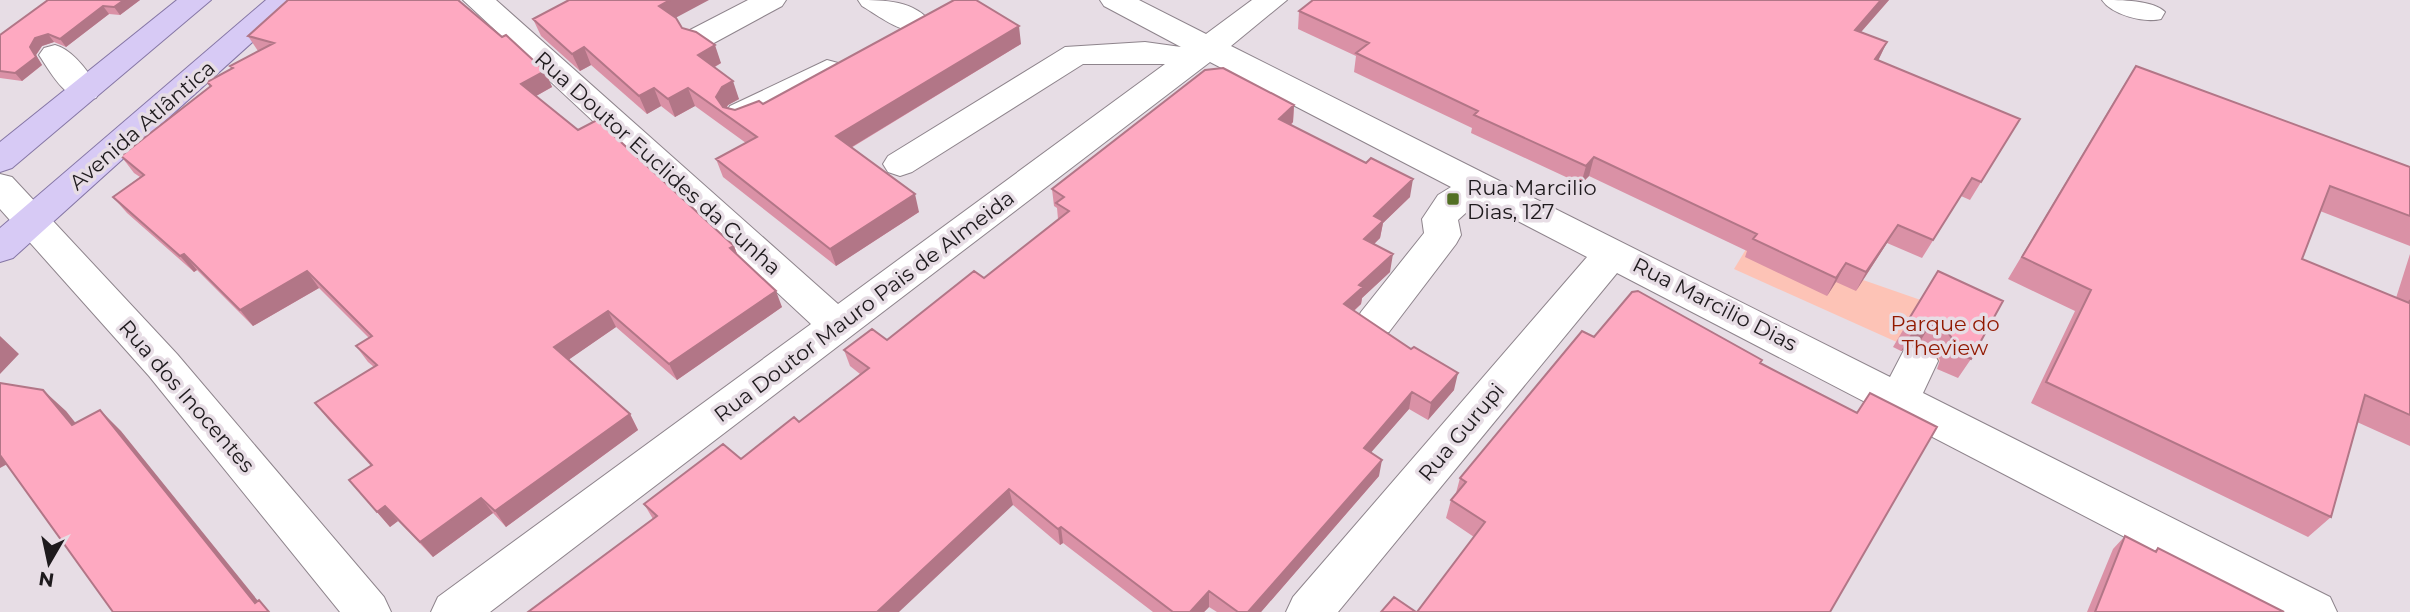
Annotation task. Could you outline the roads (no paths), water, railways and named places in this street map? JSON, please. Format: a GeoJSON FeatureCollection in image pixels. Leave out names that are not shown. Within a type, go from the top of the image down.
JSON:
{"type":"FeatureCollection","features":[{"type":"Feature","properties":{"kind":"main road"},"geometry":{"type":"LineString","coordinates":[[0,160],[196,0]]}},
{"type":"Feature","properties":{"kind":"main road","name":"Avenida Atlântica"},"geometry":{"type":"LineString","coordinates":[[0,249],[284,0]]}},
{"type":"Feature","properties":{"kind":"street","name":"Rua Doutor Euclides da Cunha"},"geometry":{"type":"LineString","coordinates":[[478,0],[838,326]]}},
{"type":"Feature","properties":{"kind":"street"},"geometry":{"type":"LineString","coordinates":[[701,37],[771,0]]}},
{"type":"Feature","properties":{"kind":"street"},"geometry":{"type":"LineString","coordinates":[[742,114],[927,18],[873,0]]}},
{"type":"Feature","properties":{"kind":"street","name":"Rua Marcilio Dias"},"geometry":{"type":"LineString","coordinates":[[1115,0],[1202,53],[1479,184],[2314,612]]}},
{"type":"Feature","properties":{"kind":"street","name":"Rua Doutor Mauro Pais de Almeida"},"geometry":{"type":"LineString","coordinates":[[454,612],[1272,0]]}},
{"type":"Feature","properties":{"kind":"street"},"geometry":{"type":"LineString","coordinates":[[2117,0],[2150,12]]}},
{"type":"Feature","properties":{"kind":"street"},"geometry":{"type":"LineString","coordinates":[[900,164],[1076,54],[1202,53]]}},
{"type":"Feature","properties":{"kind":"street"},"geometry":{"type":"LineString","coordinates":[[55,55],[84,91]]}},
{"type":"Feature","properties":{"kind":"street"},"geometry":{"type":"LineString","coordinates":[[1375,322],[1443,235],[1440,219],[1451,204],[1479,184]]}},
{"type":"Feature","properties":{"kind":"street","name":"Rua dos Inocentes"},"geometry":{"type":"LineString","coordinates":[[0,186],[163,365],[368,612]]}},
{"type":"Feature","properties":{"kind":"street","name":"Rua Gurupi"},"geometry":{"type":"LineString","coordinates":[[1309,612],[1613,252]]}},
{"type":"Feature","properties":{"kind":"street"},"geometry":{"type":"LineString","coordinates":[[1900,399],[1918,361]]}},
{"type":"Feature","properties":{"kind":"place","name":"Rua Marcilio Dias, 127"},"geometry":{"type":"Point","coordinates":[1453,199]}},
{"type":"Feature","properties":{"kind":"park label","name":"Parque do Theview"},"geometry":{"type":"Point","coordinates":[1945,335]}}]}
